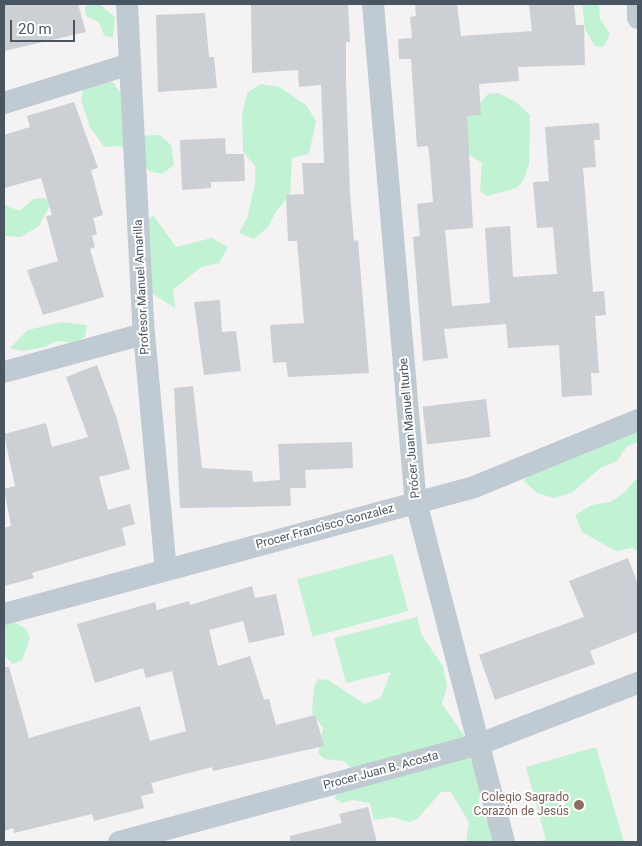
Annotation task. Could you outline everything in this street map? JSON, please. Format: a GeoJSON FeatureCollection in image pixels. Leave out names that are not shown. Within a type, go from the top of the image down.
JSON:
{"type":"FeatureCollection","features":[{"type":"Feature","properties":{"kind":"street","name":"Profesor Manuel Amarilla"},"geometry":{"type":"LineString","coordinates":[[127,4],[144,334],[166,570]]}},
{"type":"Feature","properties":{"kind":"street","name":"Prócer Juan Manuel Iturbe"},"geometry":{"type":"LineString","coordinates":[[373,4],[416,502],[477,745],[504,842]]}},
{"type":"Feature","properties":{"kind":"street"},"geometry":{"type":"LineString","coordinates":[[638,4],[638,18]]}},
{"type":"Feature","properties":{"kind":"street"},"geometry":{"type":"LineString","coordinates":[[4,103],[130,64]]}},
{"type":"Feature","properties":{"kind":"street"},"geometry":{"type":"LineString","coordinates":[[4,372],[144,334]]}},
{"type":"Feature","properties":{"kind":"street","name":"Procer Francisco Gonzalez"},"geometry":{"type":"LineString","coordinates":[[4,614],[474,488],[638,420]]}},
{"type":"Feature","properties":{"kind":"street","name":"Procer Juan B. Acosta"},"geometry":{"type":"LineString","coordinates":[[119,842],[477,745],[638,683]]}},
{"type":"Feature","properties":{"kind":"green space"},"geometry":{"type":"Polygon","coordinates":[[[91,4],[99,4],[115,17],[113,38],[104,35],[99,22],[86,16],[85,7],[91,4]]]}},
{"type":"Feature","properties":{"kind":"green space"},"geometry":{"type":"Polygon","coordinates":[[[582,4],[599,4],[600,19],[610,34],[603,47],[595,46],[585,29],[582,4]]]}},
{"type":"Feature","properties":{"kind":"green space"},"geometry":{"type":"Polygon","coordinates":[[[100,72],[114,83],[129,106],[136,136],[160,135],[171,145],[174,165],[162,174],[151,172],[120,146],[104,147],[90,127],[81,100],[86,76],[100,72]]]}},
{"type":"Feature","properties":{"kind":"green space"},"geometry":{"type":"Polygon","coordinates":[[[260,84],[279,87],[306,105],[316,121],[309,154],[292,158],[290,195],[277,210],[268,227],[254,239],[239,233],[247,218],[255,184],[255,166],[243,152],[242,114],[247,93],[260,84]]]}},
{"type":"Feature","properties":{"kind":"green space"},"geometry":{"type":"Polygon","coordinates":[[[498,93],[516,102],[530,115],[529,164],[523,181],[516,188],[487,196],[480,191],[482,163],[468,154],[464,121],[488,94],[498,93]]]}},
{"type":"Feature","properties":{"kind":"green space"},"geometry":{"type":"Polygon","coordinates":[[[43,198],[52,201],[39,226],[21,237],[4,236],[4,205],[20,211],[33,199],[43,198]]]}},
{"type":"Feature","properties":{"kind":"green space"},"geometry":{"type":"Polygon","coordinates":[[[153,215],[176,247],[212,238],[228,247],[219,263],[201,267],[173,290],[175,308],[153,294],[143,280],[141,228],[153,215]]]}},
{"type":"Feature","properties":{"kind":"green space"},"geometry":{"type":"Polygon","coordinates":[[[61,322],[87,325],[85,337],[72,343],[57,341],[45,347],[22,351],[10,348],[28,330],[61,322]]]}},
{"type":"Feature","properties":{"kind":"green space"},"geometry":{"type":"Polygon","coordinates":[[[638,412],[638,442],[627,446],[617,461],[600,468],[573,492],[554,498],[537,493],[524,481],[531,464],[638,412]]]}},
{"type":"Feature","properties":{"kind":"green space"},"geometry":{"type":"Polygon","coordinates":[[[638,477],[638,551],[633,548],[616,551],[582,532],[575,515],[592,505],[610,502],[624,493],[638,477]]]}},
{"type":"Feature","properties":{"kind":"green space"},"geometry":{"type":"Polygon","coordinates":[[[393,554],[408,611],[313,637],[297,580],[393,554]]]}},
{"type":"Feature","properties":{"kind":"green space"},"geometry":{"type":"Polygon","coordinates":[[[417,617],[422,636],[443,666],[447,686],[442,704],[465,737],[467,755],[479,771],[481,789],[478,807],[488,823],[492,842],[466,842],[469,822],[451,792],[441,792],[417,819],[409,822],[392,817],[374,820],[370,803],[352,800],[342,803],[334,798],[357,773],[344,761],[325,759],[318,754],[323,728],[312,713],[314,687],[318,679],[328,680],[365,704],[381,697],[391,672],[346,683],[334,638],[417,617]]]}},
{"type":"Feature","properties":{"kind":"green space"},"geometry":{"type":"Polygon","coordinates":[[[9,619],[26,629],[30,638],[22,660],[13,664],[4,655],[4,621],[9,619]]]}},
{"type":"Feature","properties":{"kind":"green space"},"geometry":{"type":"Polygon","coordinates":[[[596,747],[624,842],[530,842],[546,840],[526,767],[596,747]]]}},
{"type":"Feature","properties":{"kind":"building"},"geometry":{"type":"Polygon","coordinates":[[[4,4],[78,4],[86,32],[4,51],[4,4]]]}},
{"type":"Feature","properties":{"kind":"building"},"geometry":{"type":"Polygon","coordinates":[[[251,4],[348,4],[350,42],[346,42],[346,81],[350,193],[354,241],[358,240],[369,373],[288,377],[286,362],[273,363],[270,325],[304,323],[297,241],[288,241],[286,195],[304,194],[302,163],[324,163],[321,85],[299,87],[298,70],[252,73],[251,4]]]}},
{"type":"Feature","properties":{"kind":"building"},"geometry":{"type":"Polygon","coordinates":[[[415,4],[457,4],[461,36],[532,31],[529,4],[574,4],[576,25],[584,25],[585,65],[518,67],[519,81],[479,84],[481,115],[467,116],[473,228],[445,230],[452,306],[490,303],[485,228],[510,226],[513,277],[557,274],[553,227],[537,228],[533,182],[549,181],[545,127],[599,123],[600,140],[594,140],[596,167],[583,168],[593,292],[604,291],[606,315],[595,316],[599,373],[591,373],[592,395],[562,397],[559,345],[508,348],[506,324],[444,329],[448,358],[423,361],[413,237],[420,236],[417,204],[433,202],[430,163],[428,146],[417,147],[411,59],[399,59],[398,39],[412,38],[410,17],[416,16],[415,4]]]}},
{"type":"Feature","properties":{"kind":"building"},"geometry":{"type":"Polygon","coordinates":[[[205,13],[209,57],[214,57],[217,88],[158,92],[156,15],[205,13]]]}},
{"type":"Feature","properties":{"kind":"building"},"geometry":{"type":"Polygon","coordinates":[[[74,102],[98,168],[91,170],[103,215],[93,218],[97,234],[92,236],[95,247],[90,249],[104,297],[43,315],[27,270],[58,261],[46,216],[52,215],[41,178],[4,188],[4,135],[30,127],[27,116],[74,102]]]}},
{"type":"Feature","properties":{"kind":"building"},"geometry":{"type":"Polygon","coordinates":[[[225,138],[226,154],[244,154],[245,181],[211,182],[211,188],[182,190],[180,140],[225,138]]]}},
{"type":"Feature","properties":{"kind":"building"},"geometry":{"type":"Polygon","coordinates":[[[220,300],[222,332],[236,331],[241,371],[204,375],[194,302],[220,300]]]}},
{"type":"Feature","properties":{"kind":"building"},"geometry":{"type":"Polygon","coordinates":[[[97,365],[117,419],[130,469],[99,477],[108,510],[130,504],[135,524],[122,528],[126,545],[32,573],[34,578],[4,586],[4,528],[11,526],[4,489],[15,486],[4,434],[46,423],[52,447],[88,437],[66,377],[97,365]]]}},
{"type":"Feature","properties":{"kind":"building"},"geometry":{"type":"Polygon","coordinates":[[[193,386],[202,468],[252,471],[253,482],[280,480],[278,444],[352,442],[353,468],[305,470],[306,488],[290,488],[291,506],[180,508],[174,388],[193,386]]]}},
{"type":"Feature","properties":{"kind":"building"},"geometry":{"type":"Polygon","coordinates":[[[486,399],[491,437],[427,445],[422,407],[486,399]]]}},
{"type":"Feature","properties":{"kind":"building"},"geometry":{"type":"Polygon","coordinates":[[[628,558],[638,584],[638,632],[590,651],[595,664],[495,700],[479,655],[584,617],[569,581],[628,558]]]}},
{"type":"Feature","properties":{"kind":"building"},"geometry":{"type":"Polygon","coordinates":[[[252,586],[255,598],[276,594],[285,635],[249,643],[243,621],[209,630],[218,666],[250,656],[264,700],[269,699],[276,725],[315,715],[324,746],[213,771],[212,767],[151,783],[154,793],[141,796],[144,808],[94,821],[92,814],[14,833],[13,828],[4,831],[4,667],[9,667],[29,738],[140,706],[150,741],[186,731],[172,671],[146,678],[143,668],[95,683],[77,624],[155,602],[157,610],[189,601],[190,605],[252,586]]]}},
{"type":"Feature","properties":{"kind":"building"},"geometry":{"type":"Polygon","coordinates":[[[368,807],[377,842],[290,842],[290,836],[342,823],[339,814],[368,807]]]}},
{"type":"Feature","properties":{"kind":"place","name":"Colegio Sagrado Corazón de Jesús"},"geometry":{"type":"Point","coordinates":[579,805]}}]}
